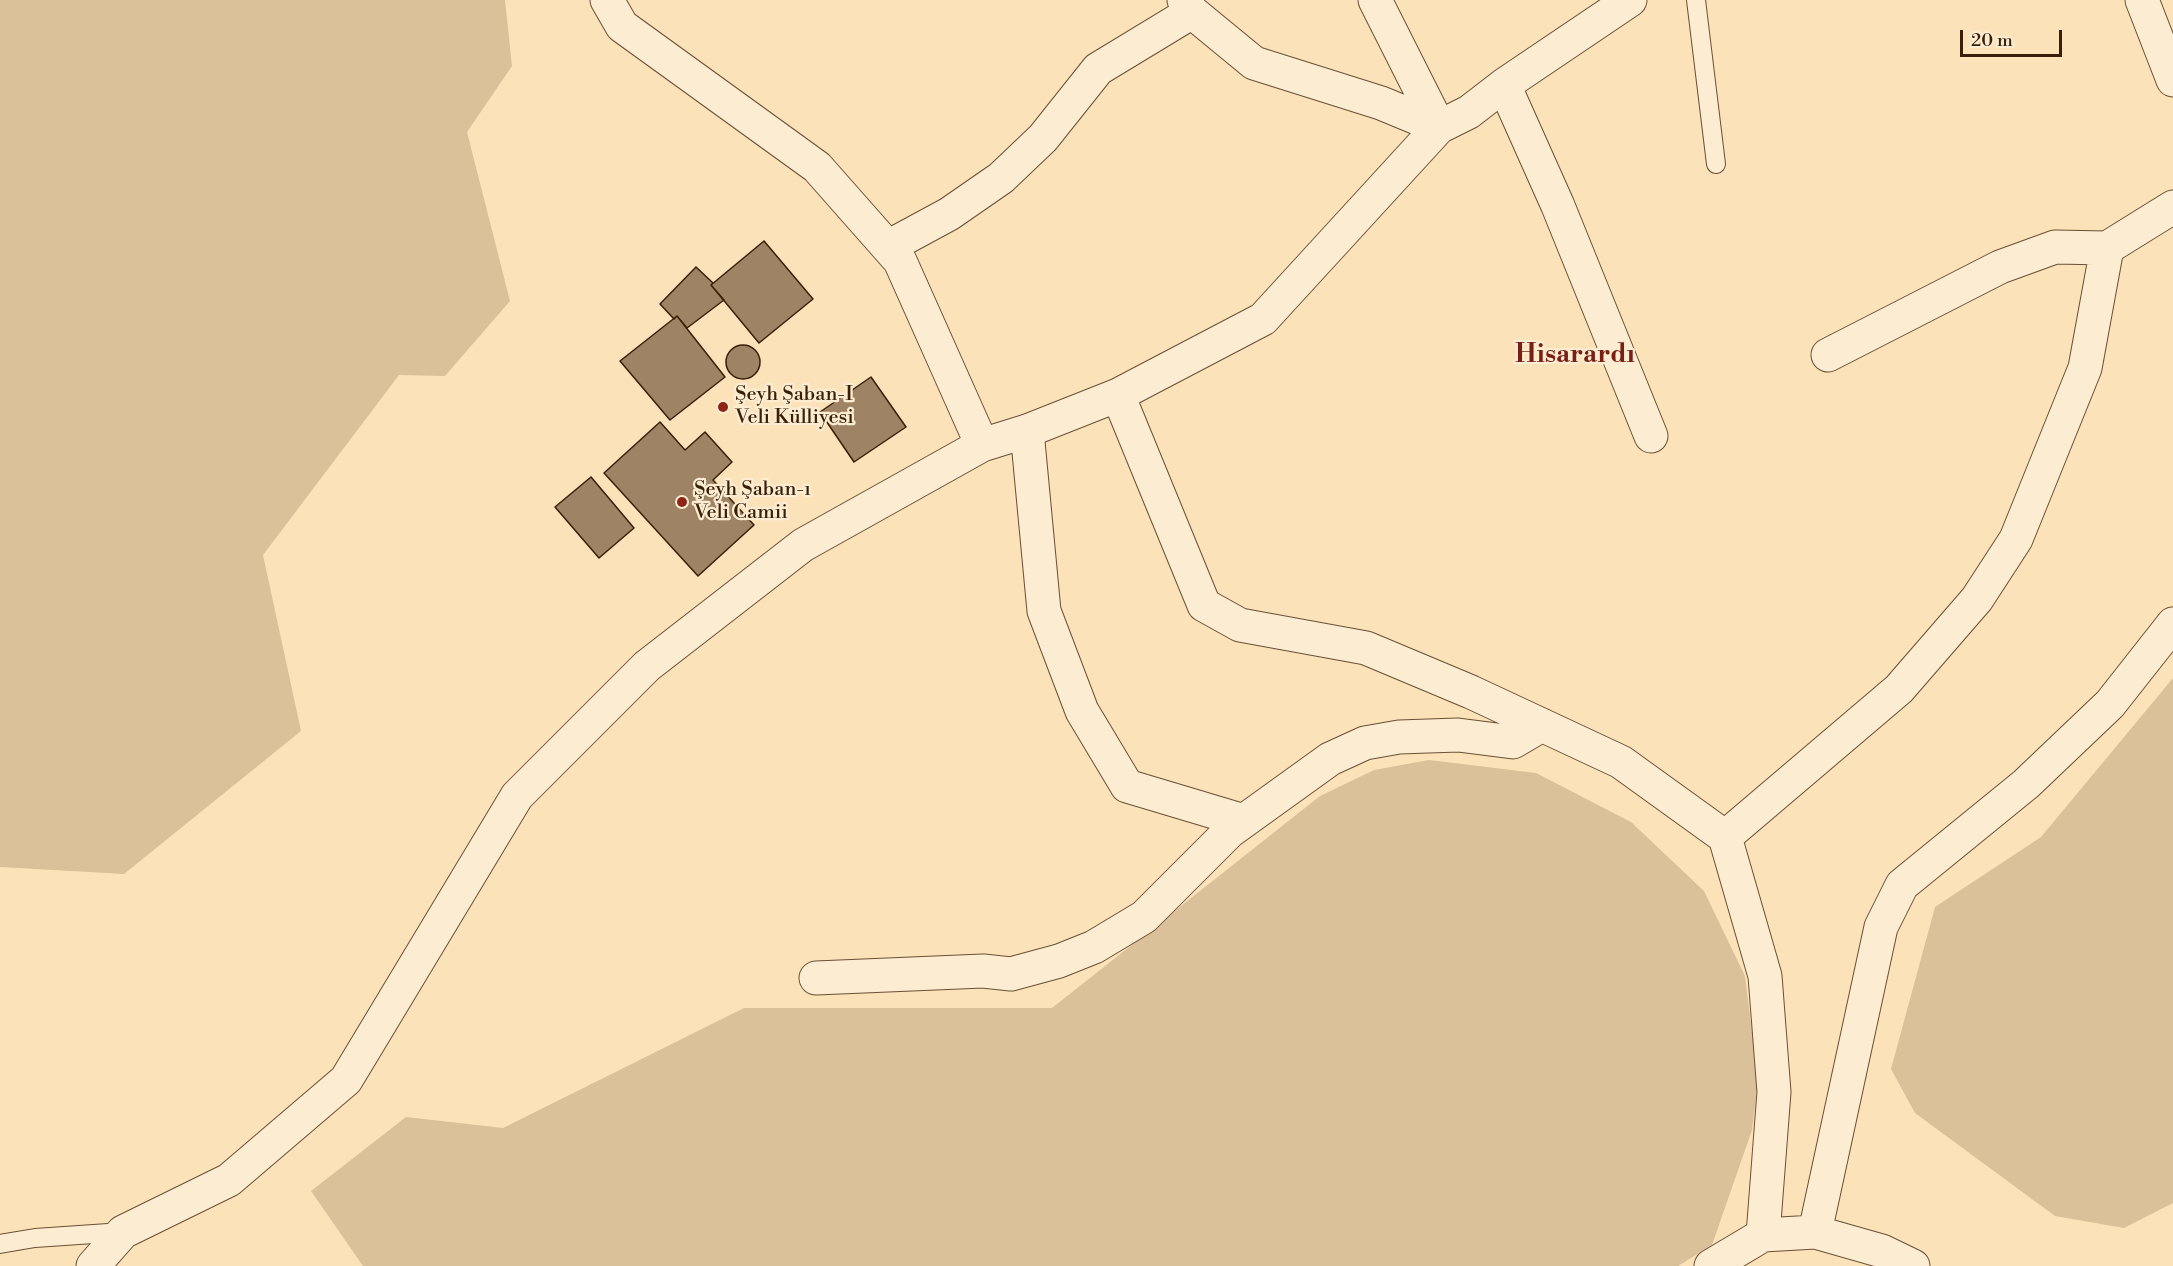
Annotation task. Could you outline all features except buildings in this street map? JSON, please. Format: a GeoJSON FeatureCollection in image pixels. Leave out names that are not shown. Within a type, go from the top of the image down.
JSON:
{"type":"FeatureCollection","features":[{"type":"Feature","properties":{"kind":"street"},"geometry":{"type":"LineString","coordinates":[[607,0],[622,26],[817,166],[900,261],[981,445]]}},
{"type":"Feature","properties":{"kind":"street"},"geometry":{"type":"LineString","coordinates":[[93,1266],[123,1232],[229,1180],[346,1080],[517,796],[647,666],[803,545],[981,445],[1027,431],[1118,395],[1263,319],[1439,128],[1469,112],[1504,85],[1630,0]]}},
{"type":"Feature","properties":{"kind":"street"},"geometry":{"type":"LineString","coordinates":[[2142,0],[2173,80]]}},
{"type":"Feature","properties":{"kind":"street"},"geometry":{"type":"LineString","coordinates":[[1380,3],[1439,128]]}},
{"type":"Feature","properties":{"kind":"street"},"geometry":{"type":"LineString","coordinates":[[888,247],[949,214],[1001,178],[1043,138],[1098,69],[1188,6],[1254,63],[1382,103],[1439,128]]}},
{"type":"Feature","properties":{"kind":"street"},"geometry":{"type":"LineString","coordinates":[[1504,85],[1558,206],[1651,436]]}},
{"type":"Feature","properties":{"kind":"street"},"geometry":{"type":"LineString","coordinates":[[1828,355],[2000,267],[2055,247],[2107,248],[2173,207]]}},
{"type":"Feature","properties":{"kind":"street"},"geometry":{"type":"LineString","coordinates":[[1725,837],[1899,689],[1977,599],[2016,539],[2085,368],[2107,248]]}},
{"type":"Feature","properties":{"kind":"street"},"geometry":{"type":"LineString","coordinates":[[1118,395],[1204,605],[1240,625],[1366,648],[1471,692],[1621,762],[1725,837],[1765,975],[1774,1092],[1763,1235]]}},
{"type":"Feature","properties":{"kind":"street"},"geometry":{"type":"LineString","coordinates":[[1027,431],[1044,612],[1082,711],[1127,786],[1244,821]]}},
{"type":"Feature","properties":{"kind":"street"},"geometry":{"type":"LineString","coordinates":[[1815,1232],[1881,927],[1902,885],[2026,784],[2102,712],[2173,624]]}},
{"type":"Feature","properties":{"kind":"street"},"geometry":{"type":"LineString","coordinates":[[816,978],[983,971],[1011,974],[1059,961],[1094,947],[1144,917],[1230,831],[1330,759],[1365,743],[1399,737],[1458,735],[1513,742],[1542,725]]}},
{"type":"Feature","properties":{"kind":"street"},"geometry":{"type":"LineString","coordinates":[[1711,1266],[1763,1235],[1815,1232],[1882,1251],[1913,1266]]}},
{"type":"Feature","properties":{"kind":"lane"},"geometry":{"type":"LineString","coordinates":[[1696,0],[1716,164]]}},
{"type":"Feature","properties":{"kind":"lane"},"geometry":{"type":"LineString","coordinates":[[0,1244],[35,1238],[123,1232]]}},
{"type":"Feature","properties":{"kind":"shaded area"},"geometry":{"type":"Polygon","coordinates":[[[0,0],[505,0],[512,66],[467,132],[510,301],[445,376],[399,375],[263,555],[301,731],[124,874],[0,867],[0,0]]]}},
{"type":"Feature","properties":{"kind":"shaded area"},"geometry":{"type":"Polygon","coordinates":[[[2173,678],[2173,1203],[2124,1228],[2055,1216],[1915,1113],[1891,1069],[1935,907],[2041,837],[2173,678]]]}},
{"type":"Feature","properties":{"kind":"shaded area"},"geometry":{"type":"Polygon","coordinates":[[[1429,760],[1536,773],[1631,822],[1704,891],[1745,976],[1758,1082],[1752,1130],[1712,1245],[1678,1266],[363,1266],[311,1191],[406,1117],[503,1128],[744,1008],[1052,1008],[1320,796],[1374,770],[1429,760]]]}},
{"type":"Feature","properties":{"kind":"place","name":"Şeyh Şaban-I Veli Külliyesi"},"geometry":{"type":"Point","coordinates":[723,407]}},
{"type":"Feature","properties":{"kind":"place","name":"Şeyh Şaban-ı Veli Camii"},"geometry":{"type":"Point","coordinates":[682,502]}},
{"type":"Feature","properties":{"kind":"district","name":"Hisarardı"},"geometry":{"type":"Point","coordinates":[1575,356]}}]}
